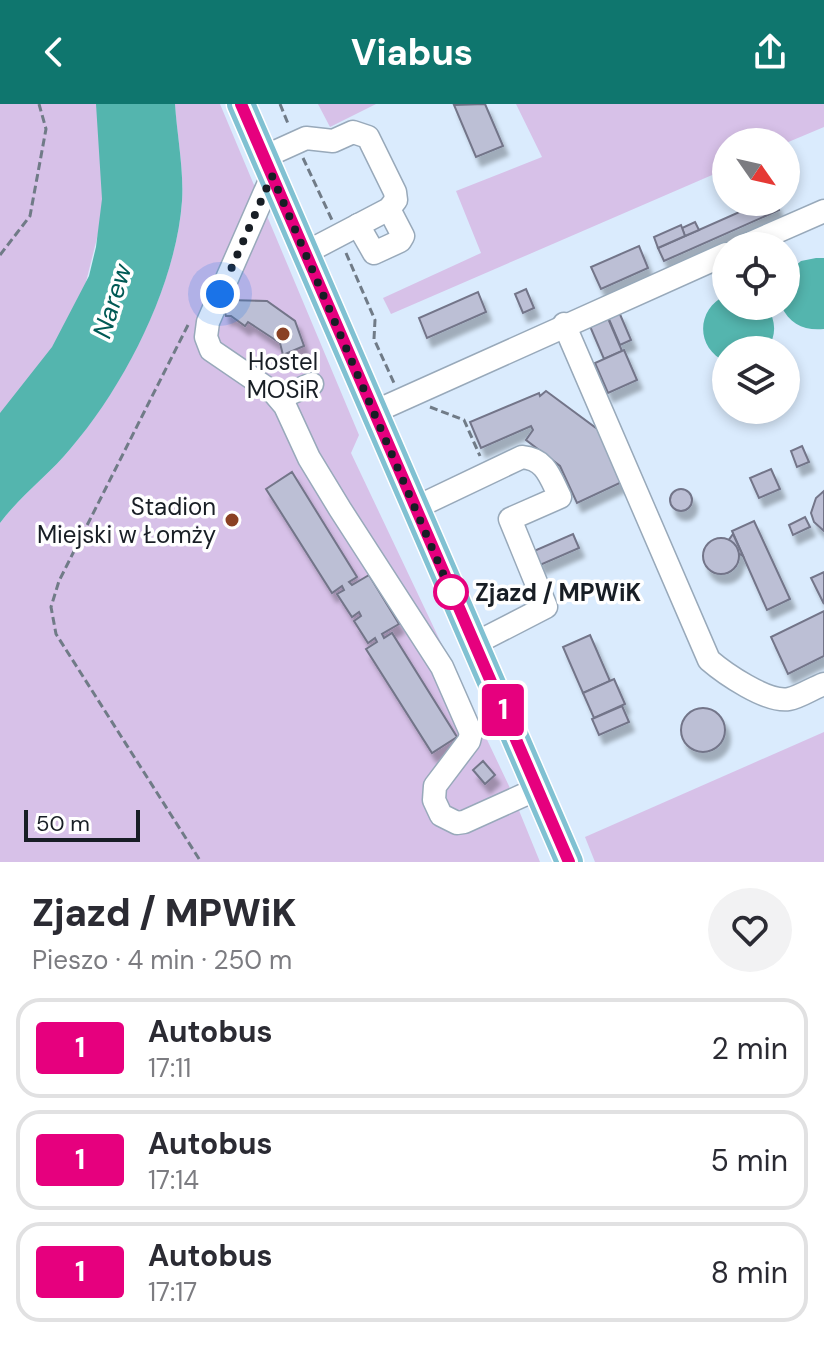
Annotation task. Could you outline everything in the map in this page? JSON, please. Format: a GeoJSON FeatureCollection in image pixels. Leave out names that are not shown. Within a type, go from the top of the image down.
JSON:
{"type":"FeatureCollection","features":[{"type":"Feature","properties":{"kind":"main road"},"geometry":{"type":"LineString","coordinates":[[241,104],[569,862]]}},
{"type":"Feature","properties":{"kind":"lane"},"geometry":{"type":"LineString","coordinates":[[305,253],[389,209],[396,200],[368,137],[353,132],[333,141],[306,138],[268,166],[206,332],[209,346],[214,353],[279,398],[309,458],[442,667],[471,733],[435,786],[434,800],[438,812],[450,820],[464,822],[537,789]]}},
{"type":"Feature","properties":{"kind":"lane"},"geometry":{"type":"LineString","coordinates":[[348,230],[374,253],[400,241],[403,236],[389,209]]}},
{"type":"Feature","properties":{"kind":"lane"},"geometry":{"type":"LineString","coordinates":[[776,232],[824,211]]}},
{"type":"Feature","properties":{"kind":"lane"},"geometry":{"type":"LineString","coordinates":[[374,412],[712,260]]}},
{"type":"Feature","properties":{"kind":"lane"},"geometry":{"type":"LineString","coordinates":[[564,324],[709,660],[731,677],[778,699],[788,699],[824,684]]}},
{"type":"Feature","properties":{"kind":"lane"},"geometry":{"type":"LineString","coordinates":[[279,398],[312,384]]}},
{"type":"Feature","properties":{"kind":"lane"},"geometry":{"type":"LineString","coordinates":[[415,508],[522,457],[534,458],[546,466],[560,497],[510,519],[546,607],[474,644]]}},
{"type":"Feature","properties":{"kind":"path"},"geometry":{"type":"LineString","coordinates":[[0,255],[30,216],[46,129],[39,104]]}},
{"type":"Feature","properties":{"kind":"path"},"geometry":{"type":"LineString","coordinates":[[280,104],[296,143],[348,230],[375,320],[374,339],[410,396],[464,420],[487,473]]}},
{"type":"Feature","properties":{"kind":"path"},"geometry":{"type":"LineString","coordinates":[[191,317],[59,581],[51,607],[56,634],[201,862]]}},
{"type":"Feature","properties":{"kind":"shaded area"},"geometry":{"type":"Polygon","coordinates":[[[0,104],[108,104],[106,202],[82,298],[39,379],[0,423],[0,104]]]}},
{"type":"Feature","properties":{"kind":"shaded area","name":"Stadion Miejski w Łomży"},"geometry":{"type":"Polygon","coordinates":[[[175,104],[220,104],[359,435],[351,453],[509,786],[540,862],[0,862],[0,523],[91,423],[128,364],[158,299],[170,266],[182,201],[175,104]]]}},
{"type":"Feature","properties":{"kind":"shaded area"},"geometry":{"type":"Polygon","coordinates":[[[318,104],[376,104],[330,127],[318,104]]]}},
{"type":"Feature","properties":{"kind":"shaded area"},"geometry":{"type":"Polygon","coordinates":[[[516,104],[824,104],[824,127],[800,137],[800,128],[712,128],[712,175],[391,314],[383,298],[481,253],[456,191],[542,157],[516,104]]]}},
{"type":"Feature","properties":{"kind":"shaded area"},"geometry":{"type":"Polygon","coordinates":[[[824,732],[824,862],[595,862],[585,837],[824,732]]]}},
{"type":"Feature","properties":{"kind":"water","name":"Narew"},"geometry":{"type":"Polygon","coordinates":[[[96,104],[175,104],[182,189],[178,233],[158,299],[110,395],[71,448],[0,523],[0,413],[52,347],[89,276],[96,247],[102,199],[96,104]]]}},
{"type":"Feature","properties":{"kind":"water"},"geometry":{"type":"Polygon","coordinates":[[[824,258],[824,329],[810,329],[792,320],[800,320],[801,261],[824,258]]]}},
{"type":"Feature","properties":{"kind":"water"},"geometry":{"type":"Polygon","coordinates":[[[712,306],[712,320],[773,320],[773,336],[712,336],[712,351],[704,338],[703,328],[712,306]]]}},
{"type":"Feature","properties":{"kind":"building"},"geometry":{"type":"Polygon","coordinates":[[[485,104],[503,146],[476,157],[454,105],[485,104]]]}},
{"type":"Feature","properties":{"kind":"building"},"geometry":{"type":"Polygon","coordinates":[[[730,216],[765,216],[729,232],[712,232],[712,240],[664,261],[658,248],[730,216]]]}},
{"type":"Feature","properties":{"kind":"building"},"geometry":{"type":"Polygon","coordinates":[[[695,222],[699,230],[685,236],[682,228],[695,222]]]}},
{"type":"Feature","properties":{"kind":"building"},"geometry":{"type":"Polygon","coordinates":[[[681,225],[685,236],[658,248],[654,237],[681,225]]]}},
{"type":"Feature","properties":{"kind":"building"},"geometry":{"type":"Polygon","coordinates":[[[639,246],[648,268],[601,289],[591,267],[639,246]]]}},
{"type":"Feature","properties":{"kind":"building"},"geometry":{"type":"Polygon","coordinates":[[[526,289],[534,308],[523,313],[515,294],[526,289]]]}},
{"type":"Feature","properties":{"kind":"building"},"geometry":{"type":"Polygon","coordinates":[[[478,292],[486,312],[427,338],[419,318],[478,292]]]}},
{"type":"Feature","properties":{"kind":"building","name":"Hostel MOSiR"},"geometry":{"type":"Polygon","coordinates":[[[227,300],[267,301],[295,321],[304,346],[283,355],[280,343],[248,322],[245,326],[226,316],[227,300]]]}},
{"type":"Feature","properties":{"kind":"building"},"geometry":{"type":"Polygon","coordinates":[[[619,312],[631,340],[620,345],[608,317],[619,312]]]}},
{"type":"Feature","properties":{"kind":"building"},"geometry":{"type":"Polygon","coordinates":[[[607,316],[622,351],[604,359],[589,324],[607,316]]]}},
{"type":"Feature","properties":{"kind":"building"},"geometry":{"type":"Polygon","coordinates":[[[624,350],[637,380],[608,393],[595,363],[624,350]]]}},
{"type":"Feature","properties":{"kind":"building"},"geometry":{"type":"Polygon","coordinates":[[[546,391],[604,434],[624,481],[577,503],[560,466],[526,440],[533,430],[531,426],[481,448],[470,422],[546,391]]]}},
{"type":"Feature","properties":{"kind":"building"},"geometry":{"type":"Polygon","coordinates":[[[802,446],[809,462],[797,467],[791,451],[802,446]]]}},
{"type":"Feature","properties":{"kind":"building"},"geometry":{"type":"Polygon","coordinates":[[[771,469],[780,489],[759,498],[750,478],[771,469]]]}},
{"type":"Feature","properties":{"kind":"building"},"geometry":{"type":"Polygon","coordinates":[[[292,472],[357,577],[349,582],[352,585],[369,575],[399,624],[382,634],[384,638],[392,633],[457,737],[432,753],[366,649],[377,642],[375,638],[368,643],[354,621],[361,616],[359,612],[352,617],[337,594],[344,590],[342,586],[332,593],[266,489],[292,472]]]}},
{"type":"Feature","properties":{"kind":"building"},"geometry":{"type":"Polygon","coordinates":[[[677,489],[685,489],[692,500],[685,511],[677,511],[670,504],[670,496],[677,489]]]}},
{"type":"Feature","properties":{"kind":"building"},"geometry":{"type":"Polygon","coordinates":[[[824,491],[824,531],[814,522],[811,513],[816,498],[824,491]]]}},
{"type":"Feature","properties":{"kind":"building"},"geometry":{"type":"Polygon","coordinates":[[[805,517],[810,527],[793,535],[789,525],[805,517]]]}},
{"type":"Feature","properties":{"kind":"building"},"geometry":{"type":"Polygon","coordinates":[[[754,521],[790,599],[767,610],[732,531],[754,521]]]}},
{"type":"Feature","properties":{"kind":"building"},"geometry":{"type":"Polygon","coordinates":[[[573,534],[579,548],[540,565],[534,551],[573,534]]]}},
{"type":"Feature","properties":{"kind":"building"},"geometry":{"type":"Polygon","coordinates":[[[733,534],[743,556],[728,541],[733,534]]]}},
{"type":"Feature","properties":{"kind":"building"},"geometry":{"type":"Polygon","coordinates":[[[721,538],[733,544],[739,556],[733,568],[721,574],[709,568],[703,556],[709,544],[721,538]]]}},
{"type":"Feature","properties":{"kind":"building"},"geometry":{"type":"Polygon","coordinates":[[[824,572],[824,604],[811,578],[824,572]]]}},
{"type":"Feature","properties":{"kind":"building"},"geometry":{"type":"Polygon","coordinates":[[[824,611],[824,656],[788,674],[771,637],[824,611]]]}},
{"type":"Feature","properties":{"kind":"building"},"geometry":{"type":"Polygon","coordinates":[[[590,635],[610,681],[583,693],[563,647],[590,635]]]}},
{"type":"Feature","properties":{"kind":"building"},"geometry":{"type":"Polygon","coordinates":[[[614,679],[625,704],[594,718],[583,693],[614,679]]]}},
{"type":"Feature","properties":{"kind":"building"},"geometry":{"type":"Polygon","coordinates":[[[622,706],[629,722],[599,735],[592,719],[622,706]]]}},
{"type":"Feature","properties":{"kind":"building"},"geometry":{"type":"Polygon","coordinates":[[[703,708],[719,714],[725,730],[719,746],[703,752],[687,746],[681,730],[687,714],[703,708]]]}},
{"type":"Feature","properties":{"kind":"building"},"geometry":{"type":"Polygon","coordinates":[[[483,761],[495,775],[485,784],[473,770],[483,761]]]}},
{"type":"Feature","properties":{"kind":"bus line","name":"1"},"geometry":{"type":"LineString","coordinates":[[241,104],[569,862]]}},
{"type":"Feature","properties":{"kind":"place","name":"Hostel MOSiR"},"geometry":{"type":"Point","coordinates":[283,334]}},
{"type":"Feature","properties":{"kind":"place","name":"Stadion Miejski w Łomży"},"geometry":{"type":"Point","coordinates":[232,520]}},
{"type":"Feature","properties":{"kind":"place","name":"Zjazd / MPWiK"},"geometry":{"type":"Point","coordinates":[451,592]}},
{"type":"Feature","properties":{"kind":"route"},"geometry":{"type":"LineString","coordinates":[[220,294],[272,176],[451,592]]}}]}
